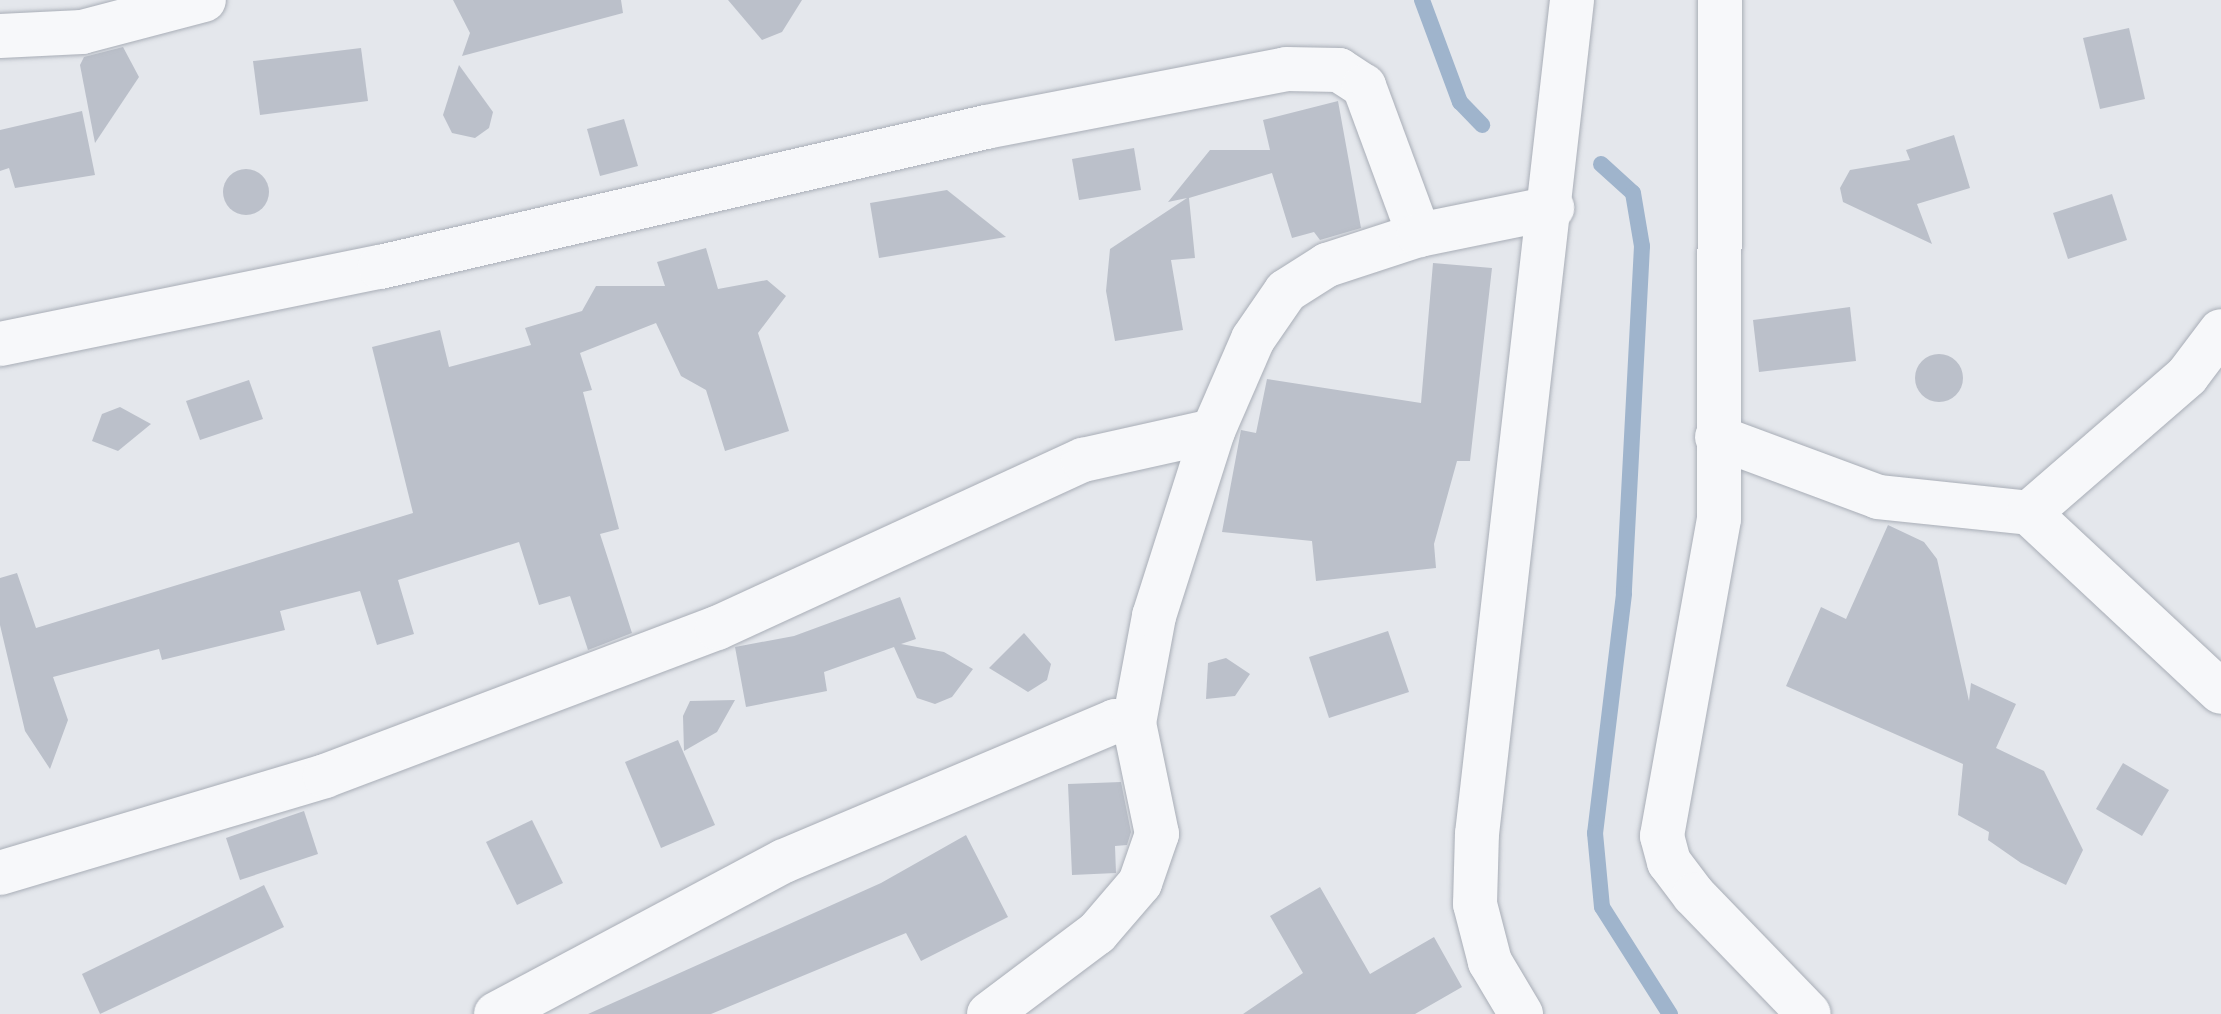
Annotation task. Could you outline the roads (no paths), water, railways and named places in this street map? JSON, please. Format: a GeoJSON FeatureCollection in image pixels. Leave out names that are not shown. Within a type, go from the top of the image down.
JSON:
{"type":"FeatureCollection","features":[{"type":"Feature","properties":{"kind":"street"},"geometry":{"type":"LineString","coordinates":[[0,36],[82,32],[204,0]]}},
{"type":"Feature","properties":{"kind":"street"},"geometry":{"type":"LineString","coordinates":[[1521,1014],[1490,962],[1475,904],[1477,848],[1552,208],[1572,0]]}},
{"type":"Feature","properties":{"kind":"street"},"geometry":{"type":"LineString","coordinates":[[1720,0],[1714,570],[1674,741],[1662,836],[1669,862],[1694,895],[1809,1014]]}},
{"type":"Feature","properties":{"kind":"street"},"geometry":{"type":"LineString","coordinates":[[0,344],[380,267],[986,127],[1286,69],[1339,70],[1364,86],[1419,235]]}},
{"type":"Feature","properties":{"kind":"street"},"geometry":{"type":"LineString","coordinates":[[989,1014],[1097,933],[1140,883],[1157,834],[1134,723],[1154,616],[1213,431],[1253,339],[1286,291],[1327,265],[1419,235],[1552,208]]}},
{"type":"Feature","properties":{"kind":"street"},"geometry":{"type":"LineString","coordinates":[[2029,513],[2187,376],[2221,331]]}},
{"type":"Feature","properties":{"kind":"street"},"geometry":{"type":"LineString","coordinates":[[0,873],[325,776],[717,628],[1083,460],[1213,431]]}},
{"type":"Feature","properties":{"kind":"street"},"geometry":{"type":"LineString","coordinates":[[1717,437],[1878,497],[2029,513],[2221,692]]}},
{"type":"Feature","properties":{"kind":"street"},"geometry":{"type":"LineString","coordinates":[[496,1014],[784,861],[1115,721],[1134,723]]}},
{"type":"Feature","properties":{"kind":"waterway"},"geometry":{"type":"LineString","coordinates":[[1422,0],[1460,102],[1482,125]]}},
{"type":"Feature","properties":{"kind":"waterway"},"geometry":{"type":"LineString","coordinates":[[1601,164],[1633,193],[1642,246],[1624,594],[1595,833],[1602,907],[1670,1014]]}}]}
